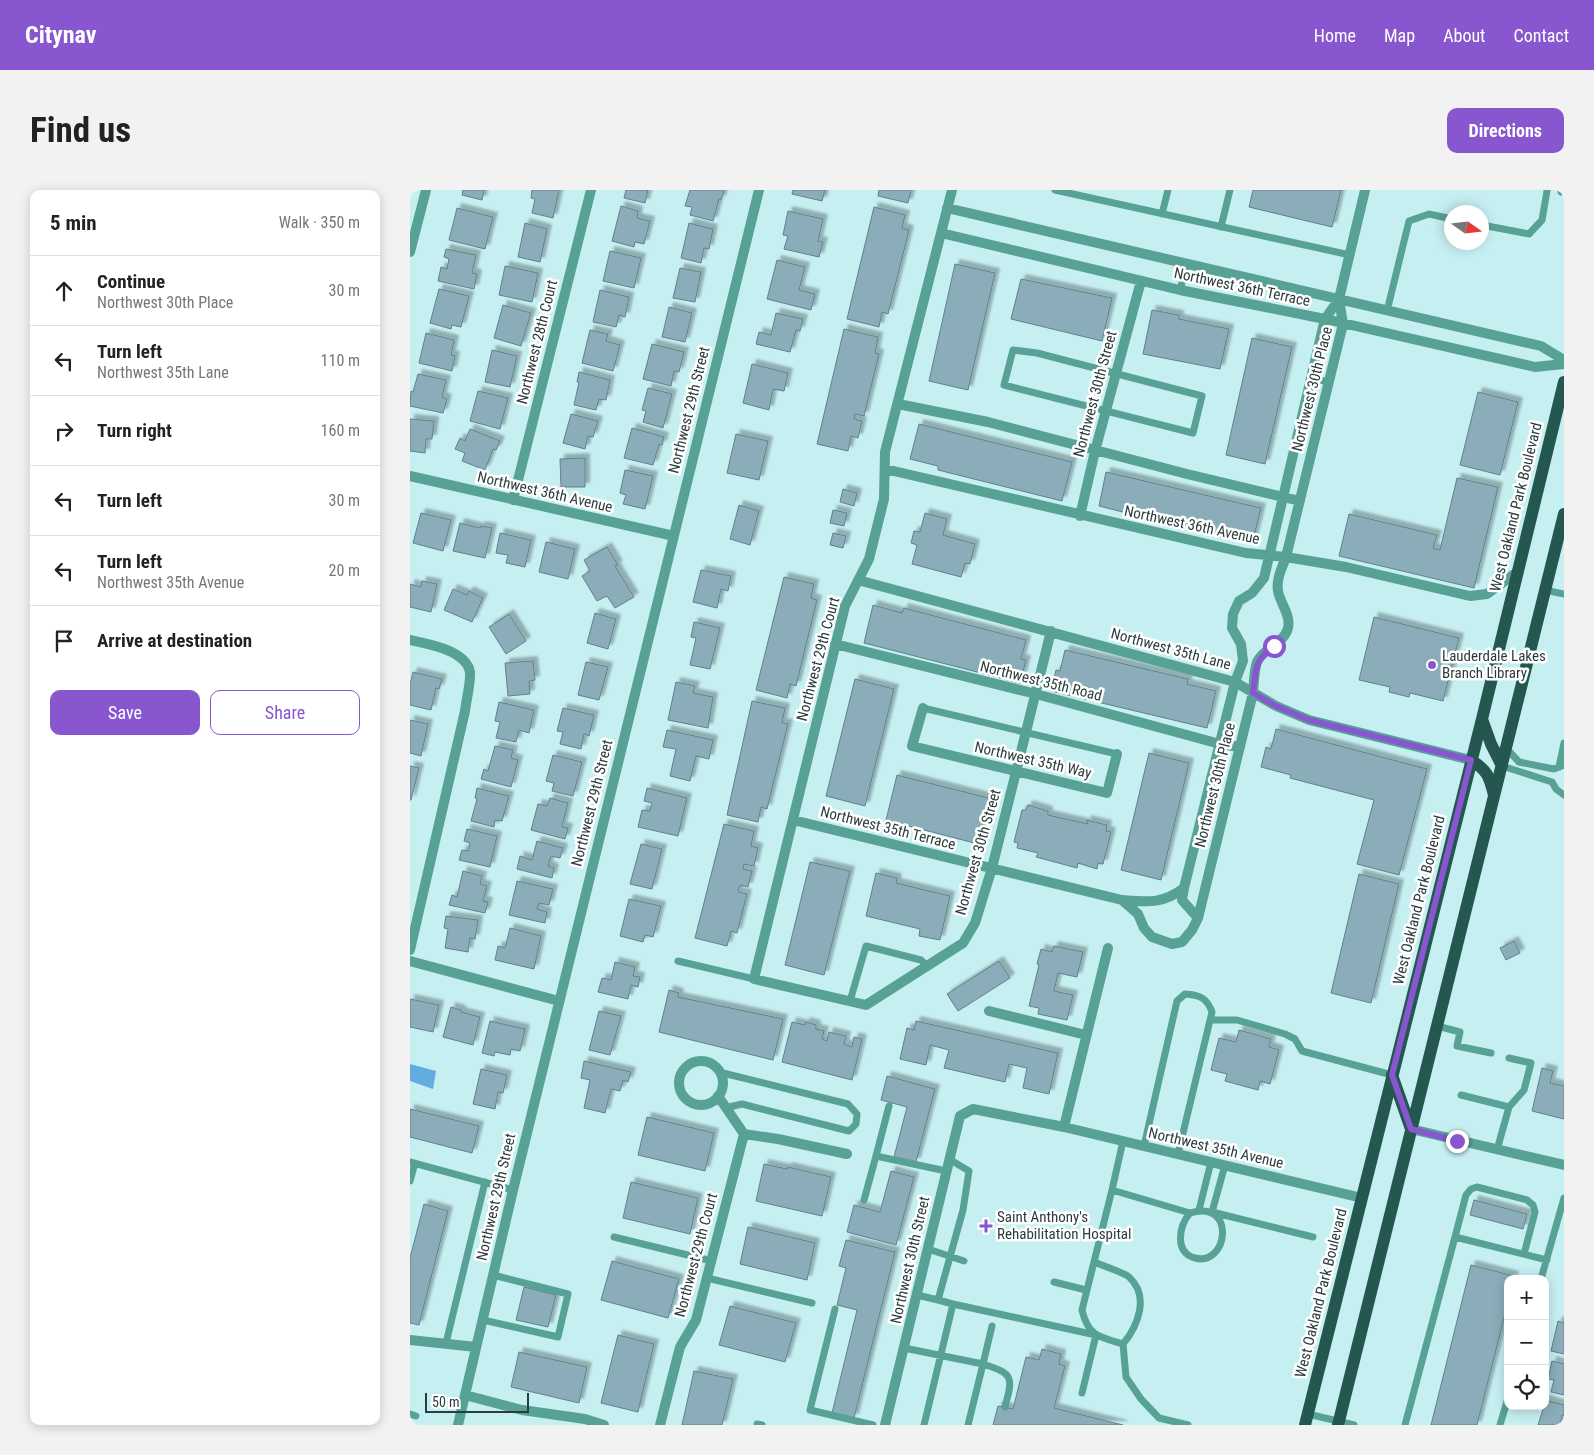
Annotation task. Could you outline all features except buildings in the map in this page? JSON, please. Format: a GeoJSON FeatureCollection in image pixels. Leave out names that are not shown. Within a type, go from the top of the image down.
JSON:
{"type":"FeatureCollection","features":[{"type":"Feature","properties":{"kind":"main road","name":"West Oakland Park Boulevard"},"geometry":{"type":"LineString","coordinates":[[1307,1419],[1564,382]]}},
{"type":"Feature","properties":{"kind":"main road"},"geometry":{"type":"LineString","coordinates":[[1338,1423],[1564,514]]}},
{"type":"Feature","properties":{"kind":"main road"},"geometry":{"type":"LineString","coordinates":[[1482,719],[1491,744],[1502,766]]}},
{"type":"Feature","properties":{"kind":"main road"},"geometry":{"type":"LineString","coordinates":[[1471,760],[1484,768],[1489,776],[1494,795]]}},
{"type":"Feature","properties":{"kind":"main road"},"geometry":{"type":"LineString","coordinates":[[1392,1075],[1411,1129]]}},
{"type":"Feature","properties":{"kind":"street"},"geometry":{"type":"LineString","coordinates":[[410,252],[426,190]]}},
{"type":"Feature","properties":{"kind":"street","name":"Northwest 28th Court"},"geometry":{"type":"LineString","coordinates":[[513,500],[590,190]]}},
{"type":"Feature","properties":{"kind":"street","name":"Northwest 29th Street"},"geometry":{"type":"LineString","coordinates":[[458,1425],[559,1001],[759,190]]}},
{"type":"Feature","properties":{"kind":"street"},"geometry":{"type":"LineString","coordinates":[[941,233],[952,190]]}},
{"type":"Feature","properties":{"kind":"street"},"geometry":{"type":"LineString","coordinates":[[1339,299],[1365,190]]}},
{"type":"Feature","properties":{"kind":"street","name":"Northwest 36th Terrace"},"geometry":{"type":"LineString","coordinates":[[947,208],[1541,346],[1564,362]]}},
{"type":"Feature","properties":{"kind":"street","name":"Northwest 36th Terrace"},"geometry":{"type":"LineString","coordinates":[[941,233],[1180,290],[1325,319],[1535,367],[1564,362]]}},
{"type":"Feature","properties":{"kind":"street","name":"Northwest 29th Court"},"geometry":{"type":"LineString","coordinates":[[754,979],[845,606],[869,559],[884,499],[886,452],[941,233]]}},
{"type":"Feature","properties":{"kind":"street","name":"Northwest 30th Street"},"geometry":{"type":"LineString","coordinates":[[1080,516],[1095,451],[1141,281]]}},
{"type":"Feature","properties":{"kind":"street","name":"Northwest 30th Place"},"geometry":{"type":"LineString","coordinates":[[1184,888],[1235,682],[1243,660],[1241,644],[1232,628],[1234,614],[1239,601],[1252,593],[1264,578],[1325,319],[1339,299]]}},
{"type":"Feature","properties":{"kind":"street","name":"Northwest 30th Place"},"geometry":{"type":"LineString","coordinates":[[1122,900],[1138,914],[1144,928],[1152,937],[1172,944],[1182,942],[1192,930],[1198,918],[1253,693],[1257,662],[1282,638],[1288,628],[1288,618],[1278,591],[1278,578],[1286,557],[1343,324],[1339,299]]}},
{"type":"Feature","properties":{"kind":"street"},"geometry":{"type":"LineString","coordinates":[[898,404],[988,422],[1095,451],[1300,501]]}},
{"type":"Feature","properties":{"kind":"street","name":"Northwest 36th Avenue"},"geometry":{"type":"LineString","coordinates":[[885,469],[1080,516],[1246,553],[1346,566],[1470,596],[1487,594],[1517,572]]}},
{"type":"Feature","properties":{"kind":"street","name":"Northwest 36th Avenue"},"geometry":{"type":"LineString","coordinates":[[410,476],[674,536]]}},
{"type":"Feature","properties":{"kind":"street","name":"Northwest 35th Lane"},"geometry":{"type":"LineString","coordinates":[[858,580],[1235,682],[1276,706],[1309,720],[1471,760]]}},
{"type":"Feature","properties":{"kind":"street","name":"Northwest 30th Street"},"geometry":{"type":"LineString","coordinates":[[754,979],[866,1005],[963,943],[975,923],[992,868],[1050,631]]}},
{"type":"Feature","properties":{"kind":"street"},"geometry":{"type":"LineString","coordinates":[[410,640],[442,648],[456,654],[467,664],[470,672],[465,711],[410,950]]}},
{"type":"Feature","properties":{"kind":"street","name":"Northwest 35th Road"},"geometry":{"type":"LineString","coordinates":[[836,644],[1036,694],[1220,744],[1240,747]]}},
{"type":"Feature","properties":{"kind":"street","name":"Northwest 35th Way"},"geometry":{"type":"LineString","coordinates":[[923,708],[912,746],[1016,772],[1107,793],[1117,754]]}},
{"type":"Feature","properties":{"kind":"street","name":"Northwest 35th Terrace"},"geometry":{"type":"LineString","coordinates":[[793,820],[1122,900]]}},
{"type":"Feature","properties":{"kind":"street"},"geometry":{"type":"LineString","coordinates":[[1122,900],[1152,902],[1172,897],[1184,888]]}},
{"type":"Feature","properties":{"kind":"street"},"geometry":{"type":"LineString","coordinates":[[1184,888],[1182,900],[1198,918]]}},
{"type":"Feature","properties":{"kind":"street"},"geometry":{"type":"LineString","coordinates":[[1064,1127],[1108,948]]}},
{"type":"Feature","properties":{"kind":"street"},"geometry":{"type":"LineString","coordinates":[[410,961],[559,1001]]}},
{"type":"Feature","properties":{"kind":"street"},"geometry":{"type":"LineString","coordinates":[[989,1011],[1086,1036]]}},
{"type":"Feature","properties":{"kind":"street"},"geometry":{"type":"LineString","coordinates":[[706,1062],[713,1065],[719,1072],[722,1088],[712,1102],[696,1105],[682,1095],[679,1087],[679,1078],[689,1064],[706,1062]]}},
{"type":"Feature","properties":{"kind":"street"},"geometry":{"type":"LineString","coordinates":[[718,1096],[744,1134],[778,1139],[847,1154]]}},
{"type":"Feature","properties":{"kind":"street","name":"Northwest 30th Street"},"geometry":{"type":"LineString","coordinates":[[885,1425],[960,1116],[973,1109]]}},
{"type":"Feature","properties":{"kind":"street","name":"Northwest 35th Avenue"},"geometry":{"type":"LineString","coordinates":[[973,1109],[1064,1127],[1362,1198]]}},
{"type":"Feature","properties":{"kind":"street"},"geometry":{"type":"LineString","coordinates":[[1411,1129],[1564,1165]]}},
{"type":"Feature","properties":{"kind":"street","name":"Northwest 29th Court"},"geometry":{"type":"LineString","coordinates":[[660,1425],[680,1347],[696,1320],[744,1134]]}},
{"type":"Feature","properties":{"kind":"street"},"geometry":{"type":"LineString","coordinates":[[410,1340],[476,1347]]}},
{"type":"Feature","properties":{"kind":"street"},"geometry":{"type":"LineString","coordinates":[[465,1395],[522,1410],[585,1419],[604,1425]]}},
{"type":"Feature","properties":{"kind":"lane"},"geometry":{"type":"LineString","coordinates":[[1055,190],[1350,255]]}},
{"type":"Feature","properties":{"kind":"lane"},"geometry":{"type":"LineString","coordinates":[[1162,214],[1168,190]]}},
{"type":"Feature","properties":{"kind":"lane"},"geometry":{"type":"LineString","coordinates":[[1221,227],[1230,190]]}},
{"type":"Feature","properties":{"kind":"lane"},"geometry":{"type":"LineString","coordinates":[[1489,226],[1529,234],[1542,220],[1547,191]]}},
{"type":"Feature","properties":{"kind":"lane"},"geometry":{"type":"LineString","coordinates":[[1387,311],[1409,221],[1429,214],[1444,217]]}},
{"type":"Feature","properties":{"kind":"lane"},"geometry":{"type":"LineString","coordinates":[[1180,290],[1187,264]]}},
{"type":"Feature","properties":{"kind":"lane"},"geometry":{"type":"LineString","coordinates":[[1013,350],[1037,353],[1116,375],[1202,396],[1193,433],[1004,386],[1013,350]]}},
{"type":"Feature","properties":{"kind":"lane"},"geometry":{"type":"LineString","coordinates":[[1310,378],[1329,382]]}},
{"type":"Feature","properties":{"kind":"lane"},"geometry":{"type":"LineString","coordinates":[[1288,471],[1306,475]]}},
{"type":"Feature","properties":{"kind":"lane"},"geometry":{"type":"LineString","coordinates":[[1546,590],[1564,594]]}},
{"type":"Feature","properties":{"kind":"lane"},"geometry":{"type":"LineString","coordinates":[[923,708],[1117,754]]}},
{"type":"Feature","properties":{"kind":"lane"},"geometry":{"type":"LineString","coordinates":[[1506,748],[1519,762],[1554,769],[1562,766],[1564,743]]}},
{"type":"Feature","properties":{"kind":"lane"},"geometry":{"type":"LineString","coordinates":[[1502,766],[1552,782],[1556,789],[1564,795]]}},
{"type":"Feature","properties":{"kind":"lane"},"geometry":{"type":"LineString","coordinates":[[850,1001],[866,946],[921,960],[927,966]]}},
{"type":"Feature","properties":{"kind":"lane"},"geometry":{"type":"LineString","coordinates":[[678,961],[754,979]]}},
{"type":"Feature","properties":{"kind":"lane"},"geometry":{"type":"LineString","coordinates":[[1144,1146],[1177,1001],[1185,994],[1198,995],[1208,1001],[1212,1012],[1178,1154]]}},
{"type":"Feature","properties":{"kind":"lane"},"geometry":{"type":"LineString","coordinates":[[1210,1020],[1237,1020],[1285,1034],[1296,1039],[1302,1051],[1392,1075]]}},
{"type":"Feature","properties":{"kind":"lane"},"geometry":{"type":"LineString","coordinates":[[1437,1026],[1460,1032],[1457,1046],[1491,1053]]}},
{"type":"Feature","properties":{"kind":"lane"},"geometry":{"type":"LineString","coordinates":[[1497,1150],[1509,1107],[1524,1090],[1531,1063],[1509,1058]]}},
{"type":"Feature","properties":{"kind":"lane"},"geometry":{"type":"LineString","coordinates":[[719,1072],[848,1104],[857,1114],[856,1124],[849,1130],[742,1104],[725,1108]]}},
{"type":"Feature","properties":{"kind":"lane"},"geometry":{"type":"LineString","coordinates":[[1461,1095],[1509,1107]]}},
{"type":"Feature","properties":{"kind":"lane"},"geometry":{"type":"LineString","coordinates":[[864,1200],[889,1106]]}},
{"type":"Feature","properties":{"kind":"lane"},"geometry":{"type":"LineString","coordinates":[[1096,1336],[1085,1324],[1082,1310],[1123,1141]]}},
{"type":"Feature","properties":{"kind":"lane"},"geometry":{"type":"LineString","coordinates":[[876,1156],[946,1171]]}},
{"type":"Feature","properties":{"kind":"lane"},"geometry":{"type":"LineString","coordinates":[[938,1300],[963,1210],[969,1171],[949,1159]]}},
{"type":"Feature","properties":{"kind":"lane"},"geometry":{"type":"LineString","coordinates":[[410,1181],[412,1162],[513,1190]]}},
{"type":"Feature","properties":{"kind":"lane"},"geometry":{"type":"LineString","coordinates":[[1199,1210],[1211,1162]]}},
{"type":"Feature","properties":{"kind":"lane"},"geometry":{"type":"LineString","coordinates":[[1212,1212],[1225,1165]]}},
{"type":"Feature","properties":{"kind":"lane"},"geometry":{"type":"LineString","coordinates":[[446,1343],[485,1182]]}},
{"type":"Feature","properties":{"kind":"lane"},"geometry":{"type":"LineString","coordinates":[[1406,1425],[1466,1195],[1471,1190],[1477,1187],[1486,1189],[1527,1200],[1533,1206],[1535,1212],[1524,1254]]}},
{"type":"Feature","properties":{"kind":"lane"},"geometry":{"type":"LineString","coordinates":[[1112,1190],[1190,1213]]}},
{"type":"Feature","properties":{"kind":"lane"},"geometry":{"type":"LineString","coordinates":[[1542,1275],[1564,1198]]}},
{"type":"Feature","properties":{"kind":"lane"},"geometry":{"type":"LineString","coordinates":[[1212,1212],[1222,1223],[1223,1234],[1220,1246],[1214,1255],[1206,1259],[1186,1254],[1181,1243],[1180,1231],[1184,1220],[1190,1213],[1199,1210],[1212,1212],[1313,1237]]}},
{"type":"Feature","properties":{"kind":"lane"},"geometry":{"type":"LineString","coordinates":[[614,1237],[712,1261]]}},
{"type":"Feature","properties":{"kind":"lane"},"geometry":{"type":"LineString","coordinates":[[1455,1238],[1547,1260]]}},
{"type":"Feature","properties":{"kind":"lane"},"geometry":{"type":"LineString","coordinates":[[928,1249],[964,1261]]}},
{"type":"Feature","properties":{"kind":"lane"},"geometry":{"type":"LineString","coordinates":[[1094,1262],[1129,1276],[1140,1293],[1140,1310],[1136,1325],[1123,1344],[1126,1377],[1141,1399],[1159,1418],[1188,1425]]}},
{"type":"Feature","properties":{"kind":"lane"},"geometry":{"type":"LineString","coordinates":[[483,1320],[558,1337],[568,1294],[493,1275]]}},
{"type":"Feature","properties":{"kind":"lane"},"geometry":{"type":"LineString","coordinates":[[708,1278],[812,1303]]}},
{"type":"Feature","properties":{"kind":"lane"},"geometry":{"type":"LineString","coordinates":[[1054,1282],[1086,1290]]}},
{"type":"Feature","properties":{"kind":"lane"},"geometry":{"type":"LineString","coordinates":[[917,1295],[1096,1336],[1123,1344]]}},
{"type":"Feature","properties":{"kind":"lane"},"geometry":{"type":"LineString","coordinates":[[924,1425],[953,1304]]}},
{"type":"Feature","properties":{"kind":"lane"},"geometry":{"type":"LineString","coordinates":[[835,1309],[810,1410],[874,1425]]}},
{"type":"Feature","properties":{"kind":"lane"},"geometry":{"type":"LineString","coordinates":[[968,1425],[992,1326]]}},
{"type":"Feature","properties":{"kind":"lane"},"geometry":{"type":"LineString","coordinates":[[1082,1393],[1096,1336]]}},
{"type":"Feature","properties":{"kind":"lane"},"geometry":{"type":"LineString","coordinates":[[904,1348],[983,1364],[1001,1370],[1008,1376],[1011,1386],[1005,1408]]}},
{"type":"Feature","properties":{"kind":"lane"},"geometry":{"type":"LineString","coordinates":[[1500,1425],[1504,1410]]}},
{"type":"Feature","properties":{"kind":"lane"},"geometry":{"type":"LineString","coordinates":[[1307,1419],[1354,1425]]}},
{"type":"Feature","properties":{"kind":"lane"},"geometry":{"type":"LineString","coordinates":[[756,1425],[762,1425]]}},
{"type":"Feature","properties":{"kind":"water"},"geometry":{"type":"Polygon","coordinates":[[[410,1064],[436,1071],[433,1089],[410,1081],[410,1064]]]}},
{"type":"Feature","properties":{"kind":"place","name":"Lauderdale Lakes Branch Library"},"geometry":{"type":"Point","coordinates":[1432,665]}},
{"type":"Feature","properties":{"kind":"place","name":"Saint Anthony's Rehabilitation Hospital"},"geometry":{"type":"Point","coordinates":[986,1226]}},
{"type":"Feature","properties":{"kind":"route"},"geometry":{"type":"LineString","coordinates":[[1274,646],[1257,662],[1253,693],[1276,706],[1309,720],[1471,760],[1392,1075],[1401,1099],[1404,1114],[1411,1129],[1457,1141]]}}]}
